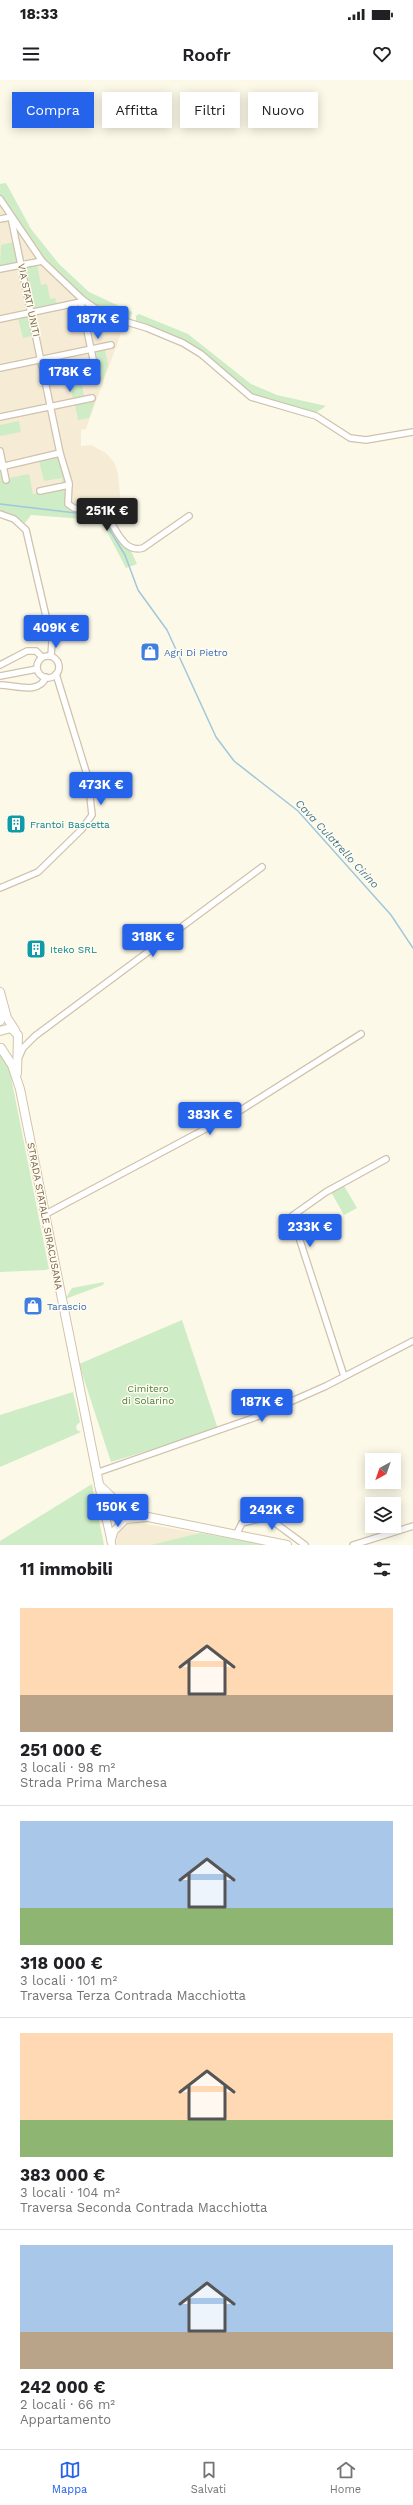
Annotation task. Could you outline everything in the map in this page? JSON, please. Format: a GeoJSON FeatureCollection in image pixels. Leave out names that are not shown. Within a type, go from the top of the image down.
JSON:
{"type":"FeatureCollection","features":[{"type":"Feature","properties":{"kind":"main road"},"geometry":{"type":"LineString","coordinates":[[0,992],[7,1018],[16,1032],[18,1047],[18,1082]]}},
{"type":"Feature","properties":{"kind":"main road"},"geometry":{"type":"LineString","coordinates":[[0,996],[0,1020]]}},
{"type":"Feature","properties":{"kind":"main road"},"geometry":{"type":"LineString","coordinates":[[0,1031],[7,1028],[16,1032]]}},
{"type":"Feature","properties":{"kind":"main road"},"geometry":{"type":"LineString","coordinates":[[18,1047],[1,1049],[12,1065],[18,1082]]}},
{"type":"Feature","properties":{"kind":"main road","name":"STRADA STATALE SIRACUSANA"},"geometry":{"type":"LineString","coordinates":[[18,1082],[105,1514]]}},
{"type":"Feature","properties":{"kind":"main road"},"geometry":{"type":"LineString","coordinates":[[99,1485],[120,1505],[148,1517],[237,1533],[287,1545]]}},
{"type":"Feature","properties":{"kind":"main road"},"geometry":{"type":"LineString","coordinates":[[105,1514],[126,1519],[148,1517]]}},
{"type":"Feature","properties":{"kind":"street"},"geometry":{"type":"LineString","coordinates":[[0,199],[42,261],[82,301],[115,320],[147,328],[191,348],[251,397],[316,416],[350,438],[366,440],[413,432]]}},
{"type":"Feature","properties":{"kind":"street"},"geometry":{"type":"LineString","coordinates":[[0,219],[11,217]]}},
{"type":"Feature","properties":{"kind":"street","name":"VIA STATI UNITI"},"geometry":{"type":"LineString","coordinates":[[11,217],[60,453],[69,485],[68,504],[74,508],[103,512],[123,541],[135,549],[143,548],[189,516]]}},
{"type":"Feature","properties":{"kind":"street"},"geometry":{"type":"LineString","coordinates":[[0,269],[42,261]]}},
{"type":"Feature","properties":{"kind":"street"},"geometry":{"type":"LineString","coordinates":[[0,319],[82,301]]}},
{"type":"Feature","properties":{"kind":"street"},"geometry":{"type":"LineString","coordinates":[[82,301],[97,378]]}},
{"type":"Feature","properties":{"kind":"street"},"geometry":{"type":"LineString","coordinates":[[0,368],[111,345]]}},
{"type":"Feature","properties":{"kind":"street"},"geometry":{"type":"LineString","coordinates":[[0,417],[92,398]]}},
{"type":"Feature","properties":{"kind":"street"},"geometry":{"type":"LineString","coordinates":[[0,451],[6,480]]}},
{"type":"Feature","properties":{"kind":"street"},"geometry":{"type":"LineString","coordinates":[[2,466],[60,453]]}},
{"type":"Feature","properties":{"kind":"street"},"geometry":{"type":"LineString","coordinates":[[40,491],[69,485]]}},
{"type":"Feature","properties":{"kind":"street"},"geometry":{"type":"LineString","coordinates":[[0,514],[20,523],[28,536],[52,642],[51,656],[58,664],[56,674],[88,778],[92,815],[82,829],[38,872],[0,888]]}},
{"type":"Feature","properties":{"kind":"street"},"geometry":{"type":"LineString","coordinates":[[0,666],[27,651],[36,651],[42,657]]}},
{"type":"Feature","properties":{"kind":"street"},"geometry":{"type":"LineString","coordinates":[[51,656],[42,657],[39,660],[37,669],[40,675],[46,677],[56,674]]}},
{"type":"Feature","properties":{"kind":"street"},"geometry":{"type":"LineString","coordinates":[[0,676],[37,669]]}},
{"type":"Feature","properties":{"kind":"street"},"geometry":{"type":"LineString","coordinates":[[0,685],[38,687],[44,683],[46,677]]}},
{"type":"Feature","properties":{"kind":"street"},"geometry":{"type":"LineString","coordinates":[[18,1047],[35,1036],[262,867]]}},
{"type":"Feature","properties":{"kind":"street"},"geometry":{"type":"LineString","coordinates":[[16,1032],[27,1038],[35,1036]]}},
{"type":"Feature","properties":{"kind":"street"},"geometry":{"type":"LineString","coordinates":[[44,1215],[240,1110],[361,1034]]}},
{"type":"Feature","properties":{"kind":"street"},"geometry":{"type":"LineString","coordinates":[[344,1376],[292,1216],[326,1192],[386,1159]]}},
{"type":"Feature","properties":{"kind":"street"},"geometry":{"type":"LineString","coordinates":[[96,1473],[256,1417],[305,1396],[413,1341]]}},
{"type":"Feature","properties":{"kind":"street"},"geometry":{"type":"LineString","coordinates":[[111,1543],[105,1514],[113,1507],[120,1505]]}},
{"type":"Feature","properties":{"kind":"street"},"geometry":{"type":"LineString","coordinates":[[237,1533],[242,1523],[267,1517],[305,1545]]}},
{"type":"Feature","properties":{"kind":"street"},"geometry":{"type":"LineString","coordinates":[[111,1543],[114,1531],[126,1519]]}},
{"type":"Feature","properties":{"kind":"street"},"geometry":{"type":"LineString","coordinates":[[353,1545],[413,1526]]}},
{"type":"Feature","properties":{"kind":"shaded area"},"geometry":{"type":"Polygon","coordinates":[[[0,195],[33,246],[72,286],[102,306],[127,317],[86,429],[81,430],[81,446],[91,445],[106,453],[114,462],[118,473],[121,507],[96,512],[0,501],[0,195]]]}},
{"type":"Feature","properties":{"kind":"shaded area"},"geometry":{"type":"Polygon","coordinates":[[[128,1522],[266,1545],[117,1545],[116,1532],[128,1522]]]}},
{"type":"Feature","properties":{"kind":"green space"},"geometry":{"type":"Polygon","coordinates":[[[6,183],[31,229],[59,264],[89,292],[132,312],[129,321],[126,321],[127,317],[121,314],[119,319],[86,300],[33,246],[0,195],[0,184],[6,183]]]}},
{"type":"Feature","properties":{"kind":"green space"},"geometry":{"type":"Polygon","coordinates":[[[13,242],[18,262],[0,266],[1,245],[13,242]]]}},
{"type":"Feature","properties":{"kind":"green space"},"geometry":{"type":"Polygon","coordinates":[[[37,265],[41,285],[47,284],[50,299],[55,298],[56,303],[69,301],[34,309],[25,268],[37,265]]]}},
{"type":"Feature","properties":{"kind":"green space"},"geometry":{"type":"Polygon","coordinates":[[[139,314],[188,334],[251,384],[277,395],[326,406],[314,414],[251,395],[192,345],[136,322],[136,316],[139,314]]]}},
{"type":"Feature","properties":{"kind":"green space"},"geometry":{"type":"Polygon","coordinates":[[[29,315],[33,336],[23,338],[18,318],[29,315]]]}},
{"type":"Feature","properties":{"kind":"green space"},"geometry":{"type":"Polygon","coordinates":[[[105,350],[108,365],[102,382],[95,351],[105,350]]]}},
{"type":"Feature","properties":{"kind":"green space"},"geometry":{"type":"Polygon","coordinates":[[[80,376],[84,396],[73,399],[69,379],[80,376]]]}},
{"type":"Feature","properties":{"kind":"green space"},"geometry":{"type":"Polygon","coordinates":[[[95,401],[89,418],[78,420],[75,405],[95,401]]]}},
{"type":"Feature","properties":{"kind":"green space"},"geometry":{"type":"Polygon","coordinates":[[[19,421],[21,432],[0,436],[0,425],[19,421]]]}},
{"type":"Feature","properties":{"kind":"green space"},"geometry":{"type":"Polygon","coordinates":[[[59,457],[66,482],[62,483],[62,478],[44,481],[39,461],[59,457]]]}},
{"type":"Feature","properties":{"kind":"green space"},"geometry":{"type":"Polygon","coordinates":[[[0,468],[3,479],[9,483],[9,478],[29,474],[33,494],[67,488],[65,502],[67,505],[101,513],[122,544],[131,551],[137,564],[126,568],[106,530],[97,520],[31,515],[25,523],[8,513],[0,511],[0,468]]]}},
{"type":"Feature","properties":{"kind":"green space"},"geometry":{"type":"Polygon","coordinates":[[[0,1055],[6,1061],[11,1077],[49,1269],[45,1270],[0,1272],[0,1055]]]}},
{"type":"Feature","properties":{"kind":"green space"},"geometry":{"type":"Polygon","coordinates":[[[343,1184],[357,1208],[344,1215],[331,1192],[343,1184]]]}},
{"type":"Feature","properties":{"kind":"green space"},"geometry":{"type":"Polygon","coordinates":[[[104,1282],[103,1285],[65,1299],[72,1288],[104,1282]]]}},
{"type":"Feature","properties":{"kind":"green space","name":"Cimitero di Solarino"},"geometry":{"type":"Polygon","coordinates":[[[182,1320],[218,1429],[111,1462],[79,1364],[182,1320]]]}},
{"type":"Feature","properties":{"kind":"green space"},"geometry":{"type":"Polygon","coordinates":[[[73,1392],[80,1422],[76,1426],[77,1430],[81,1432],[0,1467],[0,1415],[73,1392]]]}},
{"type":"Feature","properties":{"kind":"green space"},"geometry":{"type":"Polygon","coordinates":[[[92,1484],[104,1545],[0,1545],[0,1541],[92,1484]]]}},
{"type":"Feature","properties":{"kind":"green space"},"geometry":{"type":"Polygon","coordinates":[[[200,1533],[266,1545],[151,1545],[200,1533]]]}},
{"type":"Feature","properties":{"kind":"waterway","name":"Cava Culatrello Cirino"},"geometry":{"type":"LineString","coordinates":[[0,504],[101,516],[125,555],[138,590],[167,630],[216,737],[234,761],[298,811],[391,915],[413,948]]}},
{"type":"Feature","properties":{"kind":"place","name":"Agri Di Pietro"},"geometry":{"type":"Point","coordinates":[150,652]}},
{"type":"Feature","properties":{"kind":"place","name":"Frantoi Bascetta"},"geometry":{"type":"Point","coordinates":[16,824]}},
{"type":"Feature","properties":{"kind":"place","name":"Iteko SRL"},"geometry":{"type":"Point","coordinates":[36,949]}},
{"type":"Feature","properties":{"kind":"place","name":"Tarascio"},"geometry":{"type":"Point","coordinates":[33,1306]}}]}
